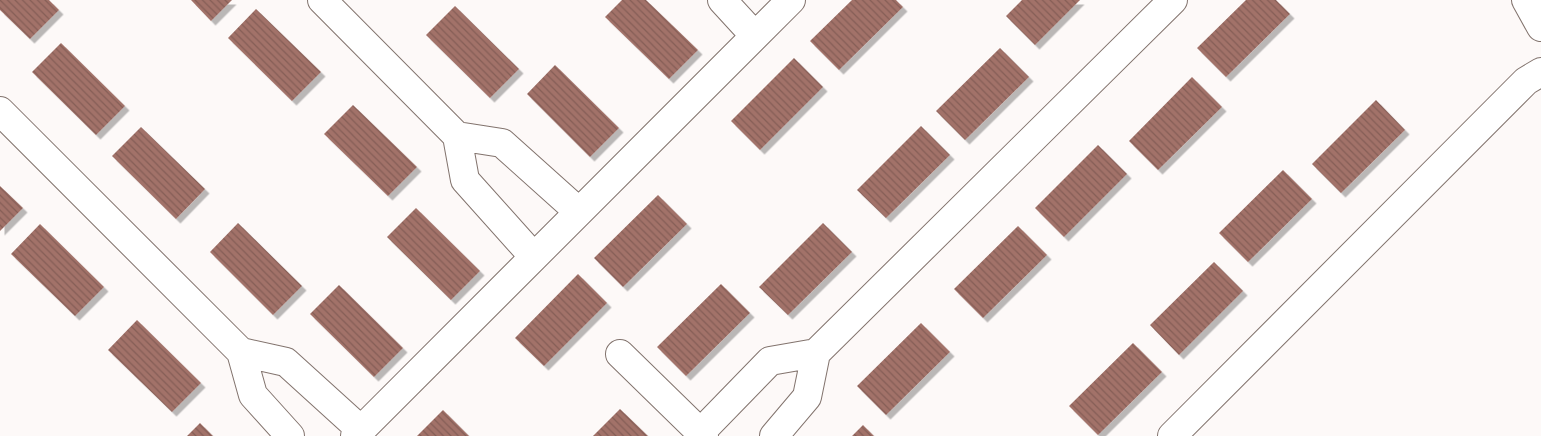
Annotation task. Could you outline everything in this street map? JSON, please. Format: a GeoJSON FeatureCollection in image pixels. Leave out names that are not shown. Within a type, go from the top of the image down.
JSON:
{"type":"FeatureCollection","features":[{"type":"Feature","properties":{"kind":"street"},"geometry":{"type":"LineString","coordinates":[[322,0],[457,136],[466,180],[534,257]]}},
{"type":"Feature","properties":{"kind":"street"},"geometry":{"type":"LineString","coordinates":[[722,0],[756,36]]}},
{"type":"Feature","properties":{"kind":"street"},"geometry":{"type":"LineString","coordinates":[[241,352],[286,362],[358,433],[791,0]]}},
{"type":"Feature","properties":{"kind":"street"},"geometry":{"type":"LineString","coordinates":[[774,436],[807,397],[816,353],[1173,0]]}},
{"type":"Feature","properties":{"kind":"street"},"geometry":{"type":"LineString","coordinates":[[1526,0],[1541,27]]}},
{"type":"Feature","properties":{"kind":"street"},"geometry":{"type":"LineString","coordinates":[[1172,436],[1526,81],[1541,72]]}},
{"type":"Feature","properties":{"kind":"street"},"geometry":{"type":"LineString","coordinates":[[0,111],[241,352],[253,395],[290,436]]}},
{"type":"Feature","properties":{"kind":"street"},"geometry":{"type":"LineString","coordinates":[[457,136],[502,143],[579,212]]}},
{"type":"Feature","properties":{"kind":"street"},"geometry":{"type":"LineString","coordinates":[[620,354],[702,434],[770,361],[816,353]]}},
{"type":"Feature","properties":{"kind":"building"},"geometry":{"type":"Polygon","coordinates":[[[0,0],[49,0],[59,10],[30,39],[0,10],[0,0]]]}},
{"type":"Feature","properties":{"kind":"building"},"geometry":{"type":"Polygon","coordinates":[[[191,0],[232,0],[211,21],[191,0]]]}},
{"type":"Feature","properties":{"kind":"building"},"geometry":{"type":"Polygon","coordinates":[[[622,0],[646,0],[698,50],[669,79],[605,17],[622,0]]]}},
{"type":"Feature","properties":{"kind":"building"},"geometry":{"type":"Polygon","coordinates":[[[852,0],[896,0],[903,7],[839,70],[810,41],[852,0]]]}},
{"type":"Feature","properties":{"kind":"building"},"geometry":{"type":"Polygon","coordinates":[[[1022,0],[1080,0],[1035,45],[1006,16],[1022,0]]]}},
{"type":"Feature","properties":{"kind":"building"},"geometry":{"type":"Polygon","coordinates":[[[1246,0],[1276,0],[1290,14],[1226,77],[1197,48],[1246,0]]]}},
{"type":"Feature","properties":{"kind":"building"},"geometry":{"type":"Polygon","coordinates":[[[455,6],[519,69],[490,98],[426,35],[455,6]]]}},
{"type":"Feature","properties":{"kind":"building"},"geometry":{"type":"Polygon","coordinates":[[[256,9],[321,72],[292,101],[228,38],[256,9]]]}},
{"type":"Feature","properties":{"kind":"building"},"geometry":{"type":"Polygon","coordinates":[[[61,43],[125,106],[96,135],[32,72],[61,43]]]}},
{"type":"Feature","properties":{"kind":"building"},"geometry":{"type":"Polygon","coordinates":[[[1000,48],[1029,77],[965,140],[936,111],[1000,48]]]}},
{"type":"Feature","properties":{"kind":"building"},"geometry":{"type":"Polygon","coordinates":[[[794,58],[823,87],[760,150],[731,121],[794,58]]]}},
{"type":"Feature","properties":{"kind":"building"},"geometry":{"type":"Polygon","coordinates":[[[555,65],[619,128],[590,157],[527,94],[555,65]]]}},
{"type":"Feature","properties":{"kind":"building"},"geometry":{"type":"Polygon","coordinates":[[[1192,77],[1222,107],[1158,170],[1129,141],[1192,77]]]}},
{"type":"Feature","properties":{"kind":"building"},"geometry":{"type":"Polygon","coordinates":[[[1376,100],[1405,130],[1341,193],[1312,164],[1376,100]]]}},
{"type":"Feature","properties":{"kind":"building"},"geometry":{"type":"Polygon","coordinates":[[[353,105],[417,167],[388,196],[324,134],[353,105]]]}},
{"type":"Feature","properties":{"kind":"building"},"geometry":{"type":"Polygon","coordinates":[[[921,126],[950,155],[886,218],[857,190],[921,126]]]}},
{"type":"Feature","properties":{"kind":"building"},"geometry":{"type":"Polygon","coordinates":[[[141,127],[205,189],[176,219],[112,156],[141,127]]]}},
{"type":"Feature","properties":{"kind":"building"},"geometry":{"type":"Polygon","coordinates":[[[1098,145],[1127,174],[1064,237],[1035,208],[1098,145]]]}},
{"type":"Feature","properties":{"kind":"building"},"geometry":{"type":"Polygon","coordinates":[[[1283,170],[1312,199],[1248,262],[1219,233],[1283,170]]]}},
{"type":"Feature","properties":{"kind":"building"},"geometry":{"type":"Polygon","coordinates":[[[0,186],[23,208],[0,231],[0,186]]]}},
{"type":"Feature","properties":{"kind":"building"},"geometry":{"type":"Polygon","coordinates":[[[658,195],[687,224],[623,287],[594,258],[658,195]]]}},
{"type":"Feature","properties":{"kind":"building"},"geometry":{"type":"Polygon","coordinates":[[[416,208],[480,271],[451,300],[387,237],[416,208]]]}},
{"type":"Feature","properties":{"kind":"building"},"geometry":{"type":"Polygon","coordinates":[[[238,223],[302,286],[273,315],[210,252],[238,223]]]}},
{"type":"Feature","properties":{"kind":"building"},"geometry":{"type":"Polygon","coordinates":[[[823,223],[852,252],[788,315],[759,287],[823,223]]]}},
{"type":"Feature","properties":{"kind":"building"},"geometry":{"type":"Polygon","coordinates":[[[40,224],[104,287],[75,316],[11,254],[40,224]]]}},
{"type":"Feature","properties":{"kind":"building"},"geometry":{"type":"Polygon","coordinates":[[[1018,226],[1047,255],[983,318],[954,289],[1018,226]]]}},
{"type":"Feature","properties":{"kind":"building"},"geometry":{"type":"Polygon","coordinates":[[[1214,262],[1243,291],[1179,355],[1150,325],[1214,262]]]}},
{"type":"Feature","properties":{"kind":"building"},"geometry":{"type":"Polygon","coordinates":[[[578,274],[607,303],[544,366],[515,338],[578,274]]]}},
{"type":"Feature","properties":{"kind":"building"},"geometry":{"type":"Polygon","coordinates":[[[721,284],[750,313],[686,376],[657,347],[721,284]]]}},
{"type":"Feature","properties":{"kind":"building"},"geometry":{"type":"Polygon","coordinates":[[[339,285],[403,348],[374,377],[310,314],[339,285]]]}},
{"type":"Feature","properties":{"kind":"building"},"geometry":{"type":"Polygon","coordinates":[[[137,320],[201,383],[172,412],[108,350],[137,320]]]}},
{"type":"Feature","properties":{"kind":"building"},"geometry":{"type":"Polygon","coordinates":[[[921,323],[950,352],[886,415],[857,386],[921,323]]]}},
{"type":"Feature","properties":{"kind":"building"},"geometry":{"type":"Polygon","coordinates":[[[1133,343],[1162,372],[1098,435],[1069,406],[1133,343]]]}},
{"type":"Feature","properties":{"kind":"building"},"geometry":{"type":"Polygon","coordinates":[[[620,409],[648,436],[593,436],[620,409]]]}},
{"type":"Feature","properties":{"kind":"building"},"geometry":{"type":"Polygon","coordinates":[[[443,410],[469,436],[417,436],[443,410]]]}},
{"type":"Feature","properties":{"kind":"building"},"geometry":{"type":"Polygon","coordinates":[[[200,423],[213,436],[187,436],[200,423]]]}},
{"type":"Feature","properties":{"kind":"building"},"geometry":{"type":"Polygon","coordinates":[[[863,425],[874,436],[852,436],[863,425]]]}}]}
